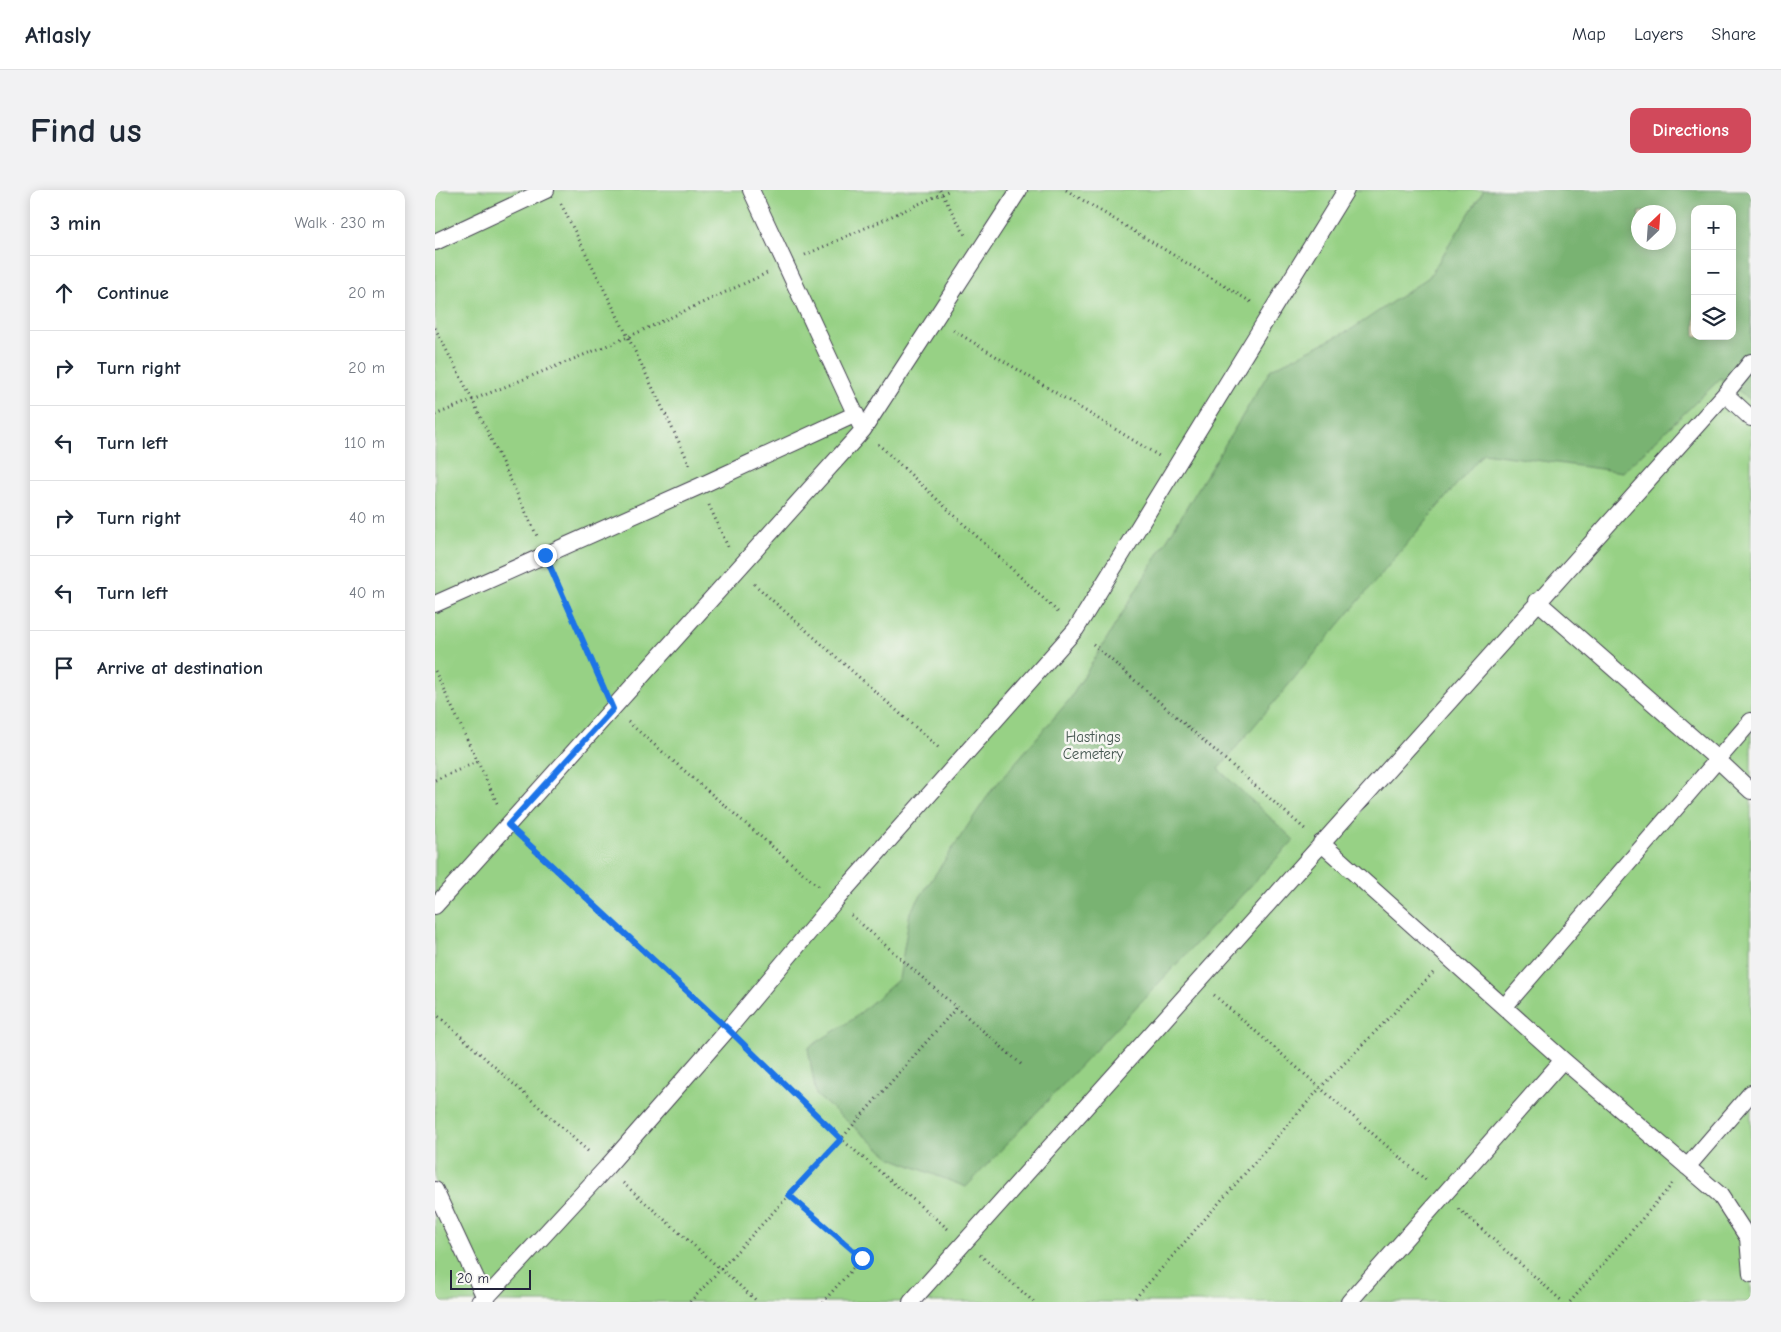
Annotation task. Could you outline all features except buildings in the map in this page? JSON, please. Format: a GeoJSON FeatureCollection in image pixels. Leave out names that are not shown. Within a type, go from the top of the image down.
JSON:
{"type":"FeatureCollection","features":[{"type":"Feature","properties":{"kind":"lane"},"geometry":{"type":"LineString","coordinates":[[751,190],[863,430]]}},
{"type":"Feature","properties":{"kind":"lane"},"geometry":{"type":"LineString","coordinates":[[435,906],[863,430],[1019,190]]}},
{"type":"Feature","properties":{"kind":"lane"},"geometry":{"type":"LineString","coordinates":[[435,1190],[484,1301],[606,1168],[728,1029],[835,900],[1076,629],[1346,190]]}},
{"type":"Feature","properties":{"kind":"lane"},"geometry":{"type":"LineString","coordinates":[[435,242],[552,194]]}},
{"type":"Feature","properties":{"kind":"lane"},"geometry":{"type":"LineString","coordinates":[[911,1302],[1537,601],[1725,394],[1751,362]]}},
{"type":"Feature","properties":{"kind":"lane"},"geometry":{"type":"LineString","coordinates":[[1725,394],[1751,418]]}},
{"type":"Feature","properties":{"kind":"lane"},"geometry":{"type":"LineString","coordinates":[[435,604],[856,414]]}},
{"type":"Feature","properties":{"kind":"lane"},"geometry":{"type":"LineString","coordinates":[[1537,601],[1751,791]]}},
{"type":"Feature","properties":{"kind":"lane"},"geometry":{"type":"LineString","coordinates":[[1505,1006],[1751,721]]}},
{"type":"Feature","properties":{"kind":"lane"},"geometry":{"type":"LineString","coordinates":[[1321,843],[1563,1060],[1720,1195],[1748,1238],[1751,1274]]}},
{"type":"Feature","properties":{"kind":"lane"},"geometry":{"type":"LineString","coordinates":[[1349,1302],[1563,1060]]}},
{"type":"Feature","properties":{"kind":"lane"},"geometry":{"type":"LineString","coordinates":[[1687,1166],[1751,1092]]}},
{"type":"Feature","properties":{"kind":"path"},"geometry":{"type":"LineString","coordinates":[[435,415],[628,337],[940,192],[950,190]]}},
{"type":"Feature","properties":{"kind":"path"},"geometry":{"type":"LineString","coordinates":[[1066,190],[1271,314]]}},
{"type":"Feature","properties":{"kind":"path"},"geometry":{"type":"LineString","coordinates":[[940,192],[977,256]]}},
{"type":"Feature","properties":{"kind":"path"},"geometry":{"type":"LineString","coordinates":[[552,194],[628,337],[738,570],[957,765]]}},
{"type":"Feature","properties":{"kind":"path"},"geometry":{"type":"LineString","coordinates":[[935,319],[1177,467]]}},
{"type":"Feature","properties":{"kind":"path"},"geometry":{"type":"LineString","coordinates":[[435,328],[472,399],[545,555],[613,709],[1023,1065]]}},
{"type":"Feature","properties":{"kind":"path"},"geometry":{"type":"LineString","coordinates":[[863,430],[1076,629],[1321,843]]}},
{"type":"Feature","properties":{"kind":"path"},"geometry":{"type":"LineString","coordinates":[[435,671],[508,825],[728,1029],[841,1139],[1035,1302]]}},
{"type":"Feature","properties":{"kind":"path"},"geometry":{"type":"LineString","coordinates":[[435,780],[477,762]]}},
{"type":"Feature","properties":{"kind":"path"},"geometry":{"type":"LineString","coordinates":[[1132,1302],[1321,1088],[1448,957]]}},
{"type":"Feature","properties":{"kind":"path"},"geometry":{"type":"LineString","coordinates":[[1198,982],[1563,1302]]}},
{"type":"Feature","properties":{"kind":"path"},"geometry":{"type":"LineString","coordinates":[[690,1302],[841,1139],[957,1007]]}},
{"type":"Feature","properties":{"kind":"path"},"geometry":{"type":"LineString","coordinates":[[1570,1302],[1687,1166]]}},
{"type":"Feature","properties":{"kind":"path"},"geometry":{"type":"LineString","coordinates":[[789,1195],[862,1258],[823,1302]]}},
{"type":"Feature","properties":{"kind":"green space","name":"Hastings Cemetery"},"geometry":{"type":"Polygon","coordinates":[[[435,190],[1484,190],[1429,277],[1676,380],[1727,340],[1736,340],[1736,328],[1751,299],[1751,1302],[435,1302],[435,190]]]}},
{"type":"Feature","properties":{"kind":"green space"},"geometry":{"type":"Polygon","coordinates":[[[1484,190],[1751,190],[1751,400],[1721,378],[1623,472],[1483,453],[1218,769],[1294,840],[966,1187],[891,1158],[816,1095],[808,1048],[853,1019],[899,979],[910,912],[991,791],[1070,699],[1271,369],[1352,329],[1429,277],[1484,190]]]}},
{"type":"Feature","properties":{"kind":"route"},"geometry":{"type":"LineString","coordinates":[[545,555],[613,709],[508,825],[728,1029],[841,1139],[789,1195],[862,1258]]}}]}
